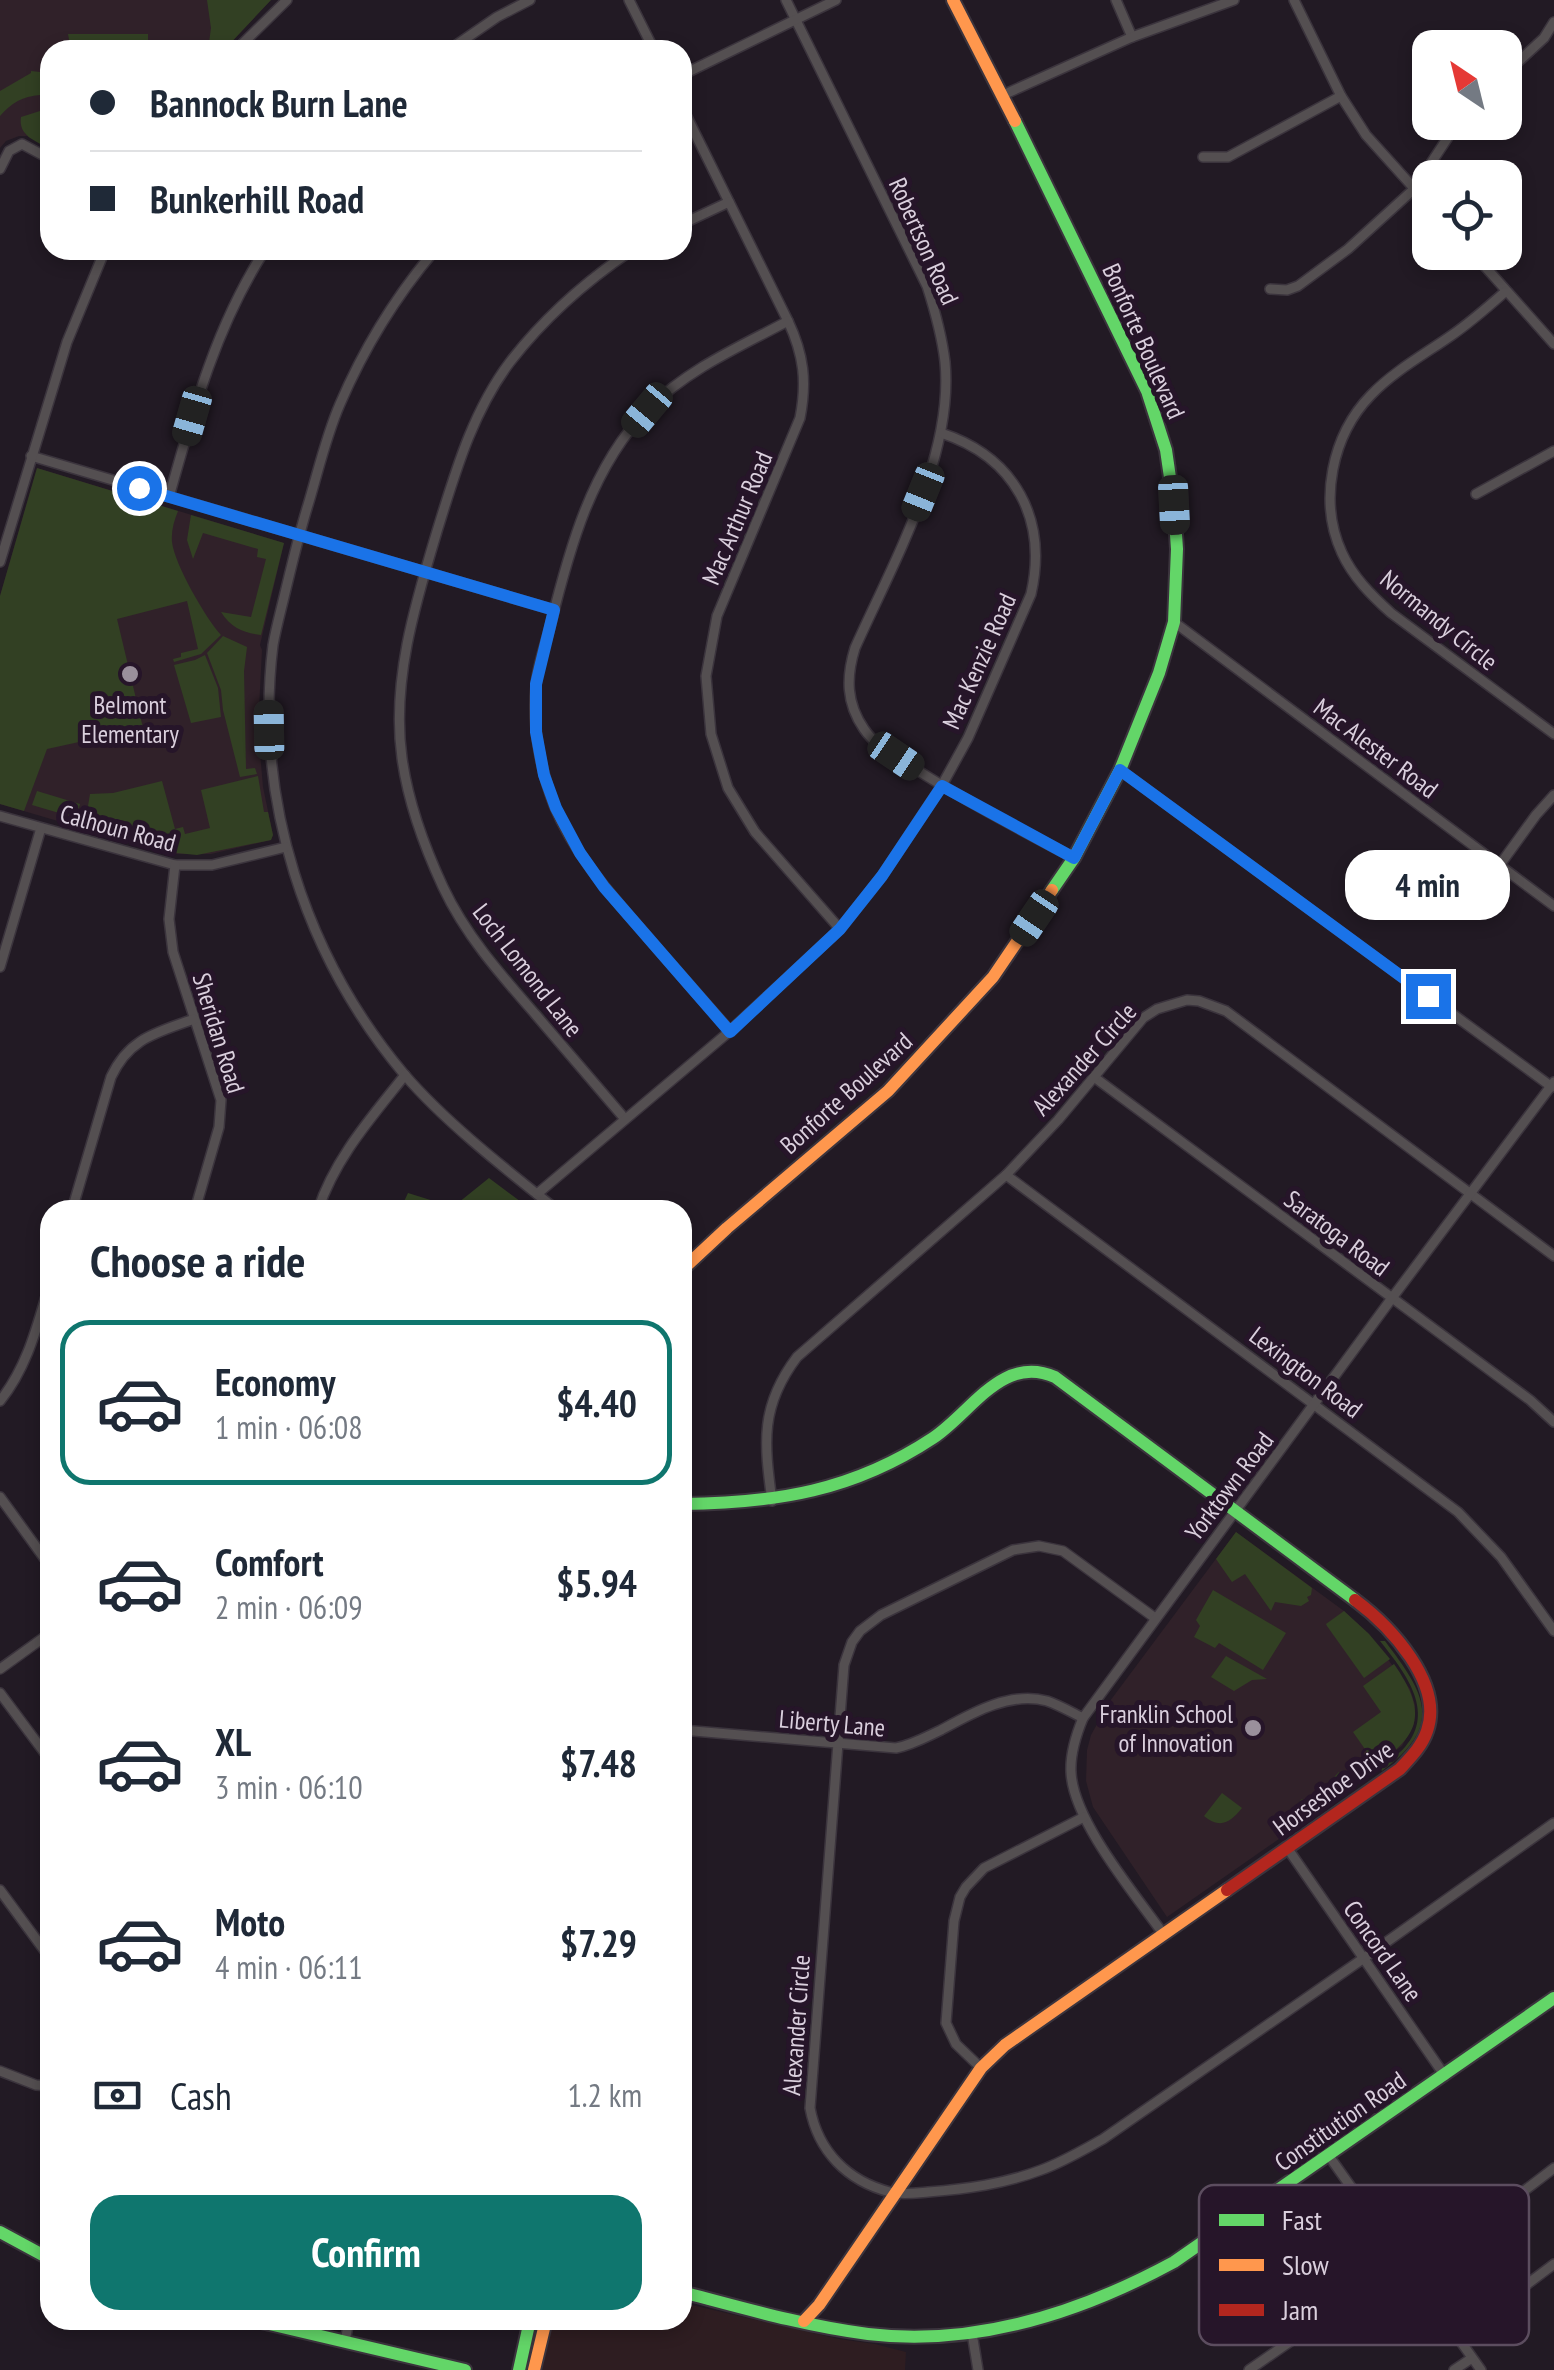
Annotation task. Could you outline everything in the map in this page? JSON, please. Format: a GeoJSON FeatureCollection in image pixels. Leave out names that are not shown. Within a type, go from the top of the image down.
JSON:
{"type":"FeatureCollection","features":[{"type":"Feature","properties":{"kind":"street"},"geometry":{"type":"LineString","coordinates":[[246,40],[287,0]]}},
{"type":"Feature","properties":{"kind":"street"},"geometry":{"type":"LineString","coordinates":[[464,40],[530,0]]}},
{"type":"Feature","properties":{"kind":"street"},"geometry":{"type":"LineString","coordinates":[[629,0],[649,40]]}},
{"type":"Feature","properties":{"kind":"street","name":"Robertson Road"},"geometry":{"type":"LineString","coordinates":[[786,0],[927,286],[945,360],[945,406],[933,467],[849,668],[848,686],[858,718],[874,742],[942,786],[1074,858]]}},
{"type":"Feature","properties":{"kind":"street"},"geometry":{"type":"LineString","coordinates":[[692,70],[836,0]]}},
{"type":"Feature","properties":{"kind":"street","name":"Bonforte Boulevard"},"geometry":{"type":"LineString","coordinates":[[692,1261],[888,1090],[993,978],[1074,858],[1120,770],[1159,673],[1174,622],[1174,505],[1166,450],[1147,391],[953,0]]}},
{"type":"Feature","properties":{"kind":"street"},"geometry":{"type":"LineString","coordinates":[[1116,0],[1132,37]]}},
{"type":"Feature","properties":{"kind":"street"},"geometry":{"type":"LineString","coordinates":[[1003,95],[1132,37],[1234,0]]}},
{"type":"Feature","properties":{"kind":"street"},"geometry":{"type":"LineString","coordinates":[[1294,0],[1341,96],[1366,135],[1412,186]]}},
{"type":"Feature","properties":{"kind":"street"},"geometry":{"type":"LineString","coordinates":[[1522,58],[1544,38],[1554,22]]}},
{"type":"Feature","properties":{"kind":"street"},"geometry":{"type":"LineString","coordinates":[[1203,158],[1228,158],[1341,96]]}},
{"type":"Feature","properties":{"kind":"street","name":"Mac Arthur Road"},"geometry":{"type":"LineString","coordinates":[[692,128],[788,321],[804,364],[800,418],[717,616],[706,676],[711,734],[728,788],[755,832],[840,929]]}},
{"type":"Feature","properties":{"kind":"street"},"geometry":{"type":"LineString","coordinates":[[0,169],[9,151],[22,144],[40,154]]}},
{"type":"Feature","properties":{"kind":"street"},"geometry":{"type":"LineString","coordinates":[[1270,288],[1287,290],[1298,286],[1412,190]]}},
{"type":"Feature","properties":{"kind":"street"},"geometry":{"type":"LineString","coordinates":[[692,219],[729,202]]}},
{"type":"Feature","properties":{"kind":"street"},"geometry":{"type":"LineString","coordinates":[[0,562],[67,342],[102,260]]}},
{"type":"Feature","properties":{"kind":"street"},"geometry":{"type":"LineString","coordinates":[[169,497],[200,387],[223,328],[260,260]]}},
{"type":"Feature","properties":{"kind":"street"},"geometry":{"type":"LineString","coordinates":[[426,260],[377,330],[339,407],[299,534],[274,642],[270,758],[286,847],[310,921],[362,1018],[405,1075],[442,1113],[544,1200]]}},
{"type":"Feature","properties":{"kind":"street","name":"Loch Lomond Lane"},"geometry":{"type":"LineString","coordinates":[[617,260],[554,312],[509,364],[476,419],[461,452],[424,572],[399,700],[402,756],[412,805],[445,890],[470,936],[625,1118]]}},
{"type":"Feature","properties":{"kind":"street"},"geometry":{"type":"LineString","coordinates":[[1488,270],[1554,344]]}},
{"type":"Feature","properties":{"kind":"street","name":"Normandy Circle"},"geometry":{"type":"LineString","coordinates":[[1506,291],[1368,398],[1344,432],[1336,454],[1330,492],[1332,514],[1341,552],[1360,582],[1390,613],[1554,734]]}},
{"type":"Feature","properties":{"kind":"street"},"geometry":{"type":"LineString","coordinates":[[730,1032],[604,887],[580,853],[544,775],[536,732],[536,684],[590,493],[618,444],[680,380],[788,321]]}},
{"type":"Feature","properties":{"kind":"street","name":"Mac Kenzie Road"},"geometry":{"type":"LineString","coordinates":[[537,1194],[730,1032],[840,929],[882,876],[942,786],[968,738],[1031,594],[1037,553],[1033,526],[1012,482],[973,446],[941,433]]}},
{"type":"Feature","properties":{"kind":"street"},"geometry":{"type":"LineString","coordinates":[[1476,494],[1554,451]]}},
{"type":"Feature","properties":{"kind":"street"},"geometry":{"type":"LineString","coordinates":[[31,456],[554,610]]}},
{"type":"Feature","properties":{"kind":"street","name":"Mac Alester Road"},"geometry":{"type":"LineString","coordinates":[[1174,622],[1554,906]]}},
{"type":"Feature","properties":{"kind":"street"},"geometry":{"type":"LineString","coordinates":[[1120,770],[1553,1086]]}},
{"type":"Feature","properties":{"kind":"street"},"geometry":{"type":"LineString","coordinates":[[1498,866],[1554,795]]}},
{"type":"Feature","properties":{"kind":"street","name":"Calhoun Road"},"geometry":{"type":"LineString","coordinates":[[0,816],[175,865],[212,864],[286,847]]}},
{"type":"Feature","properties":{"kind":"street"},"geometry":{"type":"LineString","coordinates":[[0,968],[42,828]]}},
{"type":"Feature","properties":{"kind":"street","name":"Sheridan Road"},"geometry":{"type":"LineString","coordinates":[[175,865],[169,930],[173,952],[217,1084],[222,1114],[198,1200]]}},
{"type":"Feature","properties":{"kind":"street","name":"Alexander Circle"},"geometry":{"type":"LineString","coordinates":[[772,1501],[765,1453],[766,1425],[773,1396],[797,1357],[1006,1175],[1058,1120],[1133,1029],[1157,1009],[1187,1000],[1226,1011],[1554,1256]]}},
{"type":"Feature","properties":{"kind":"street"},"geometry":{"type":"LineString","coordinates":[[75,1200],[118,1062],[146,1037],[194,1020]]}},
{"type":"Feature","properties":{"kind":"street"},"geometry":{"type":"LineString","coordinates":[[321,1200],[349,1146],[405,1075]]}},
{"type":"Feature","properties":{"kind":"street","name":"Saratoga Road"},"geometry":{"type":"LineString","coordinates":[[1094,1078],[1530,1400],[1554,1422]]}},
{"type":"Feature","properties":{"kind":"street","name":"Yorktown Road"},"geometry":{"type":"LineString","coordinates":[[1164,1935],[1084,1817],[1073,1788],[1070,1772],[1075,1738],[1083,1718],[1553,1086]]}},
{"type":"Feature","properties":{"kind":"street","name":"Lexington Road"},"geometry":{"type":"LineString","coordinates":[[1006,1175],[1441,1498],[1501,1557],[1554,1632]]}},
{"type":"Feature","properties":{"kind":"street"},"geometry":{"type":"LineString","coordinates":[[0,1401],[17,1380],[40,1316]]}},
{"type":"Feature","properties":{"kind":"street","name":"Horseshoe Drive"},"geometry":{"type":"LineString","coordinates":[[692,1504],[772,1501],[865,1475],[930,1441],[1001,1380],[1016,1372],[1037,1369],[1056,1377],[1354,1598],[1383,1624],[1422,1676],[1431,1700],[1428,1736],[1411,1760],[1005,2045],[981,2068],[819,2305],[804,2321]]}},
{"type":"Feature","properties":{"kind":"street"},"geometry":{"type":"LineString","coordinates":[[0,1497],[40,1552]]}},
{"type":"Feature","properties":{"kind":"street","name":"Alexander Circle"},"geometry":{"type":"LineString","coordinates":[[1155,1618],[1074,1557],[1039,1546],[1013,1550],[881,1614],[852,1642],[844,1665],[810,2108],[817,2136],[850,2175],[894,2194],[985,2186],[1074,2156],[1554,1823]]}},
{"type":"Feature","properties":{"kind":"street"},"geometry":{"type":"LineString","coordinates":[[0,1669],[40,1640]]}},
{"type":"Feature","properties":{"kind":"street"},"geometry":{"type":"LineString","coordinates":[[0,1693],[40,1747]]}},
{"type":"Feature","properties":{"kind":"street","name":"Liberty Lane"},"geometry":{"type":"LineString","coordinates":[[692,1731],[903,1747],[994,1705],[1018,1699],[1049,1702],[1083,1718]]}},
{"type":"Feature","properties":{"kind":"street"},"geometry":{"type":"LineString","coordinates":[[981,2068],[956,2044],[946,2024],[954,1921],[960,1897],[984,1868],[1084,1817]]}},
{"type":"Feature","properties":{"kind":"street","name":"Concord Lane"},"geometry":{"type":"LineString","coordinates":[[1288,1849],[1446,2076]]}},
{"type":"Feature","properties":{"kind":"street"},"geometry":{"type":"LineString","coordinates":[[0,1890],[40,1944]]}},
{"type":"Feature","properties":{"kind":"street","name":"Constitution Road"},"geometry":{"type":"LineString","coordinates":[[1287,2185],[1554,1998]]}},
{"type":"Feature","properties":{"kind":"street"},"geometry":{"type":"LineString","coordinates":[[0,2070],[40,2085]]}},
{"type":"Feature","properties":{"kind":"street"},"geometry":{"type":"LineString","coordinates":[[1329,2156],[1350,2185]]}},
{"type":"Feature","properties":{"kind":"street"},"geometry":{"type":"LineString","coordinates":[[1529,2187],[1554,2168]]}},
{"type":"Feature","properties":{"kind":"street"},"geometry":{"type":"LineString","coordinates":[[0,2232],[40,2254]]}},
{"type":"Feature","properties":{"kind":"street","name":"Constitution Road"},"geometry":{"type":"LineString","coordinates":[[692,2294],[856,2332],[893,2336],[972,2333],[1062,2314],[1104,2298],[1145,2279],[1199,2245]]}},
{"type":"Feature","properties":{"kind":"street"},"geometry":{"type":"LineString","coordinates":[[1529,2283],[1554,2264]]}},
{"type":"Feature","properties":{"kind":"street"},"geometry":{"type":"LineString","coordinates":[[295,2330],[466,2370]]}},
{"type":"Feature","properties":{"kind":"street"},"geometry":{"type":"LineString","coordinates":[[345,2342],[347,2330]]}},
{"type":"Feature","properties":{"kind":"street"},"geometry":{"type":"LineString","coordinates":[[520,2370],[528,2330]]}},
{"type":"Feature","properties":{"kind":"street"},"geometry":{"type":"LineString","coordinates":[[534,2370],[544,2330]]}},
{"type":"Feature","properties":{"kind":"street"},"geometry":{"type":"LineString","coordinates":[[972,2333],[978,2370]]}},
{"type":"Feature","properties":{"kind":"street"},"geometry":{"type":"LineString","coordinates":[[1249,2370],[1285,2345]]}},
{"type":"Feature","properties":{"kind":"street"},"geometry":{"type":"LineString","coordinates":[[1463,2345],[1480,2370]]}},
{"type":"Feature","properties":{"kind":"street"},"geometry":{"type":"LineString","coordinates":[[1454,2370],[1472,2358]]}},
{"type":"Feature","properties":{"kind":"shaded area"},"geometry":{"type":"Polygon","coordinates":[[[0,0],[271,0],[233,40],[40,40],[40,143],[19,136],[0,148],[0,0]]]}},
{"type":"Feature","properties":{"kind":"shaded area","name":"Belmont Elementary"},"geometry":{"type":"Polygon","coordinates":[[[37,468],[284,543],[260,645],[258,729],[271,840],[211,854],[170,854],[0,804],[0,596],[37,468]]]}},
{"type":"Feature","properties":{"kind":"shaded area","name":"Franklin School of Innovation"},"geometry":{"type":"Polygon","coordinates":[[[1236,1532],[1344,1611],[1369,1634],[1410,1689],[1415,1705],[1414,1724],[1402,1746],[1296,1823],[1296,1827],[1167,1917],[1093,1807],[1086,1781],[1087,1750],[1110,1701],[1236,1532]]]}},
{"type":"Feature","properties":{"kind":"shaded area"},"geometry":{"type":"Polygon","coordinates":[[[692,2305],[906,2352],[905,2370],[542,2370],[552,2330],[692,2330],[692,2305]]]}},
{"type":"Feature","properties":{"kind":"green space"},"geometry":{"type":"Polygon","coordinates":[[[207,0],[271,0],[233,40],[209,40],[207,0]]]}},
{"type":"Feature","properties":{"kind":"green space"},"geometry":{"type":"Polygon","coordinates":[[[68,34],[148,34],[148,40],[69,40],[68,34]]]}},
{"type":"Feature","properties":{"kind":"green space"},"geometry":{"type":"Polygon","coordinates":[[[31,71],[40,72],[40,95],[18,101],[0,116],[0,91],[31,71]]]}},
{"type":"Feature","properties":{"kind":"green space"},"geometry":{"type":"Polygon","coordinates":[[[40,111],[40,143],[22,129],[21,117],[40,111]]]}},
{"type":"Feature","properties":{"kind":"green space"},"geometry":{"type":"Polygon","coordinates":[[[37,468],[178,511],[172,542],[178,563],[221,635],[201,654],[174,662],[181,653],[198,649],[187,601],[117,619],[143,728],[47,749],[24,811],[0,804],[0,596],[37,468]]]}},
{"type":"Feature","properties":{"kind":"green space"},"geometry":{"type":"Polygon","coordinates":[[[191,515],[284,543],[261,635],[238,629],[221,612],[251,617],[266,559],[257,557],[258,549],[203,533],[193,559],[187,540],[191,515]]]}},
{"type":"Feature","properties":{"kind":"green space"},"geometry":{"type":"Polygon","coordinates":[[[223,636],[247,647],[246,769],[255,768],[257,774],[240,777],[221,690],[207,653],[223,636]]]}},
{"type":"Feature","properties":{"kind":"green space"},"geometry":{"type":"Polygon","coordinates":[[[205,655],[218,688],[221,717],[191,723],[174,665],[205,655]]]}},
{"type":"Feature","properties":{"kind":"green space"},"geometry":{"type":"Polygon","coordinates":[[[258,776],[271,840],[197,855],[156,851],[84,830],[90,794],[113,793],[162,781],[175,829],[183,827],[185,834],[210,828],[201,790],[258,776]]]}},
{"type":"Feature","properties":{"kind":"green space"},"geometry":{"type":"Polygon","coordinates":[[[37,791],[80,804],[76,818],[32,805],[37,791]]]}},
{"type":"Feature","properties":{"kind":"green space"},"geometry":{"type":"Polygon","coordinates":[[[489,1178],[519,1200],[462,1200],[489,1178]]]}},
{"type":"Feature","properties":{"kind":"green space"},"geometry":{"type":"Polygon","coordinates":[[[408,1193],[430,1200],[405,1200],[408,1193]]]}},
{"type":"Feature","properties":{"kind":"green space"},"geometry":{"type":"Polygon","coordinates":[[[1236,1532],[1312,1588],[1309,1601],[1301,1606],[1275,1602],[1271,1611],[1245,1574],[1232,1582],[1216,1559],[1236,1532]]]}},
{"type":"Feature","properties":{"kind":"green space"},"geometry":{"type":"Polygon","coordinates":[[[1213,1590],[1286,1633],[1263,1670],[1219,1643],[1215,1648],[1194,1637],[1200,1626],[1196,1620],[1213,1590]]]}},
{"type":"Feature","properties":{"kind":"green space"},"geometry":{"type":"Polygon","coordinates":[[[1344,1611],[1390,1659],[1364,1678],[1326,1624],[1344,1611]]]}},
{"type":"Feature","properties":{"kind":"green space"},"geometry":{"type":"Polygon","coordinates":[[[1380,1641],[1385,1641],[1410,1677],[1422,1709],[1415,1739],[1382,1771],[1379,1767],[1405,1747],[1418,1719],[1413,1691],[1380,1641]]]}},
{"type":"Feature","properties":{"kind":"green space"},"geometry":{"type":"Polygon","coordinates":[[[1226,1656],[1267,1679],[1252,1680],[1234,1691],[1211,1677],[1226,1656]]]}},
{"type":"Feature","properties":{"kind":"green space"},"geometry":{"type":"Polygon","coordinates":[[[1394,1664],[1411,1695],[1415,1720],[1403,1743],[1376,1765],[1353,1732],[1381,1712],[1363,1686],[1394,1664]]]}},
{"type":"Feature","properties":{"kind":"green space"},"geometry":{"type":"Polygon","coordinates":[[[1339,1772],[1348,1785],[1337,1800],[1313,1818],[1286,1827],[1285,1816],[1302,1799],[1308,1804],[1339,1772]]]}},
{"type":"Feature","properties":{"kind":"green space"},"geometry":{"type":"Polygon","coordinates":[[[1222,1793],[1242,1808],[1229,1821],[1220,1823],[1204,1816],[1222,1793]]]}},
{"type":"Feature","properties":{"kind":"traffic: fast"},"geometry":{"type":"LineString","coordinates":[[1015,121],[1147,391],[1166,450],[1177,549],[1174,622],[1159,673],[1120,770],[1074,858],[1052,890]]}},
{"type":"Feature","properties":{"kind":"traffic: fast"},"geometry":{"type":"LineString","coordinates":[[692,1504],[782,1497],[873,1471],[933,1438],[1003,1379],[1036,1372],[1055,1377],[1355,1600]]}},
{"type":"Feature","properties":{"kind":"traffic: fast"},"geometry":{"type":"LineString","coordinates":[[1285,2185],[1554,1998]]}},
{"type":"Feature","properties":{"kind":"traffic: fast"},"geometry":{"type":"LineString","coordinates":[[0,2232],[40,2254]]}},
{"type":"Feature","properties":{"kind":"traffic: fast"},"geometry":{"type":"LineString","coordinates":[[692,2295],[868,2334],[948,2335],[1026,2322],[1064,2311],[1138,2280],[1199,2245]]}},
{"type":"Feature","properties":{"kind":"traffic: fast"},"geometry":{"type":"LineString","coordinates":[[295,2330],[465,2370]]}},
{"type":"Feature","properties":{"kind":"traffic: fast"},"geometry":{"type":"LineString","coordinates":[[519,2370],[528,2330]]}},
{"type":"Feature","properties":{"kind":"traffic: slow"},"geometry":{"type":"LineString","coordinates":[[953,0],[1015,121]]}},
{"type":"Feature","properties":{"kind":"traffic: slow"},"geometry":{"type":"LineString","coordinates":[[692,1261],[888,1091],[993,977],[1052,890]]}},
{"type":"Feature","properties":{"kind":"traffic: slow"},"geometry":{"type":"LineString","coordinates":[[804,2321],[819,2305],[981,2068],[1005,2045],[1227,1890]]}},
{"type":"Feature","properties":{"kind":"traffic: slow"},"geometry":{"type":"LineString","coordinates":[[534,2370],[544,2330]]}},
{"type":"Feature","properties":{"kind":"traffic: jam"},"geometry":{"type":"LineString","coordinates":[[1227,1890],[1400,1769],[1425,1736],[1430,1713],[1421,1675],[1398,1640],[1355,1600]]}},
{"type":"Feature","properties":{"kind":"place","name":"Belmont Elementary"},"geometry":{"type":"Point","coordinates":[130,674]}},
{"type":"Feature","properties":{"kind":"place","name":"Franklin School of Innovation"},"geometry":{"type":"Point","coordinates":[1253,1728]}},
{"type":"Feature","properties":{"kind":"route"},"geometry":{"type":"LineString","coordinates":[[139,488],[554,610],[536,684],[536,732],[544,775],[556,808],[604,887],[730,1032],[840,929],[882,876],[942,786],[1074,858],[1120,770],[1428,996]]}}]}
